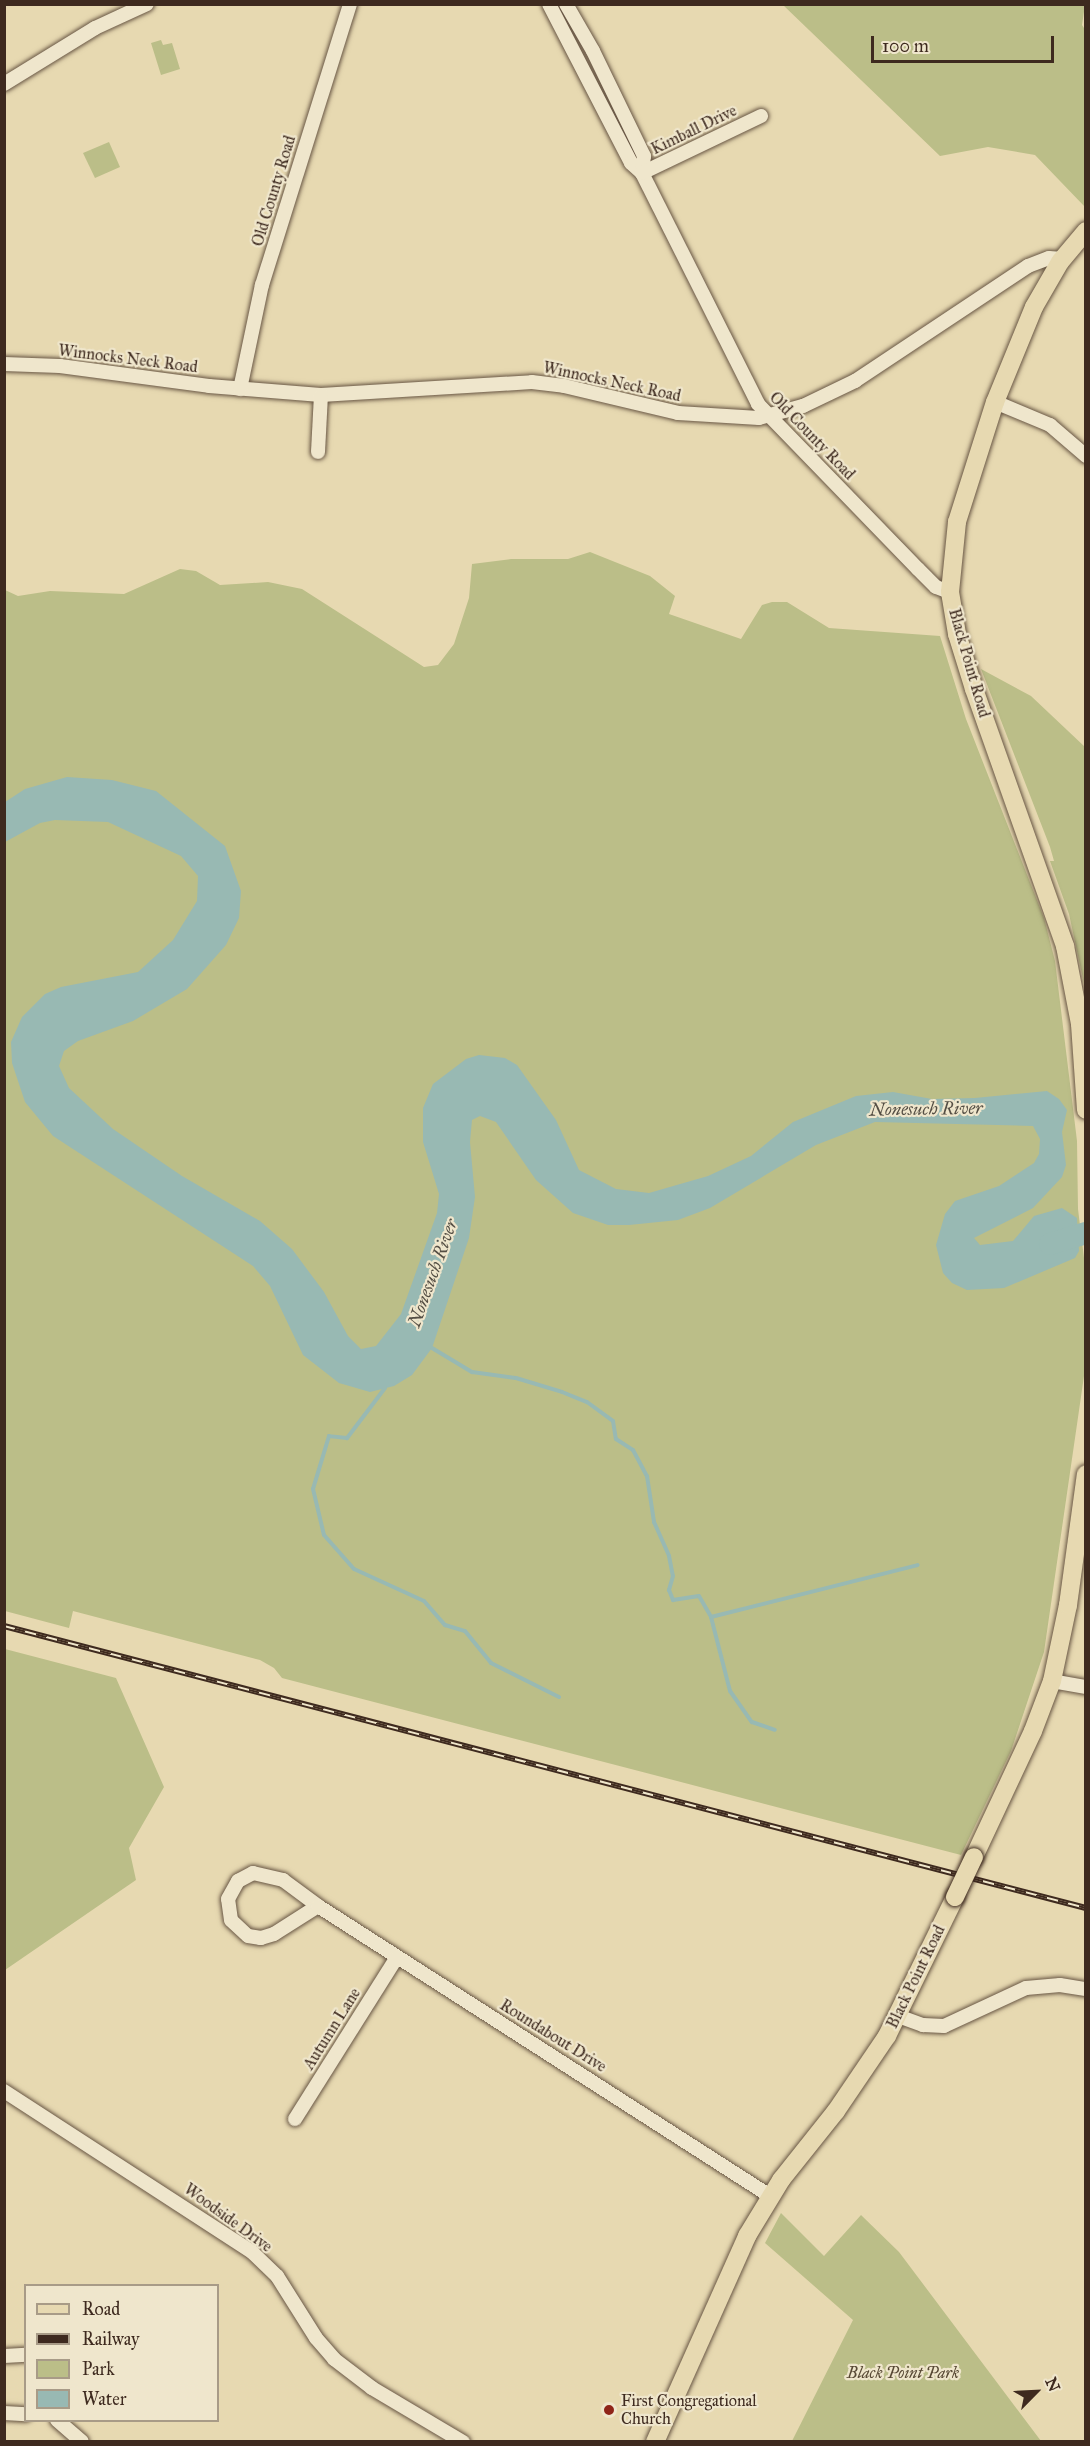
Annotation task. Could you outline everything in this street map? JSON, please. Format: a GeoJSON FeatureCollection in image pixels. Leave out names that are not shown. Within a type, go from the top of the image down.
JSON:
{"type":"FeatureCollection","features":[{"type":"Feature","properties":{"kind":"main road","name":"Black Point Road"},"geometry":{"type":"LineString","coordinates":[[1086,231],[1063,259],[1030,316],[994,402],[957,522],[950,592],[971,679],[1038,860],[1070,962],[1080,1024],[1086,1110]]}},
{"type":"Feature","properties":{"kind":"main road","name":"Black Point Road"},"geometry":{"type":"LineString","coordinates":[[655,2442],[747,2236],[770,2196],[861,2077],[898,2016],[1033,1731],[1052,1681],[1068,1605],[1086,1474]]}},
{"type":"Feature","properties":{"kind":"street"},"geometry":{"type":"LineString","coordinates":[[4,84],[87,33],[147,4]]}},
{"type":"Feature","properties":{"kind":"street","name":"Old County Road"},"geometry":{"type":"LineString","coordinates":[[240,389],[262,285],[350,4]]}},
{"type":"Feature","properties":{"kind":"street","name":"Old County Road"},"geometry":{"type":"LineString","coordinates":[[549,4],[631,163],[642,173],[734,361],[766,416],[936,587],[950,592]]}},
{"type":"Feature","properties":{"kind":"street","name":"Old County Road"},"geometry":{"type":"LineString","coordinates":[[566,4],[593,51],[644,156],[642,173]]}},
{"type":"Feature","properties":{"kind":"street","name":"Kimball Drive"},"geometry":{"type":"LineString","coordinates":[[642,173],[761,116]]}},
{"type":"Feature","properties":{"kind":"street","name":"Winnocks Neck Road"},"geometry":{"type":"LineString","coordinates":[[4,364],[90,369],[240,389],[321,395],[526,382],[564,386],[697,416],[766,416],[803,406],[855,381],[1028,266],[1049,258],[1063,259]]}},
{"type":"Feature","properties":{"kind":"street"},"geometry":{"type":"LineString","coordinates":[[318,452],[321,395]]}},
{"type":"Feature","properties":{"kind":"street"},"geometry":{"type":"LineString","coordinates":[[994,402],[1050,425],[1086,456]]}},
{"type":"Feature","properties":{"kind":"street"},"geometry":{"type":"LineString","coordinates":[[1052,1681],[1086,1687]]}},
{"type":"Feature","properties":{"kind":"street","name":"Roundabout Drive"},"geometry":{"type":"LineString","coordinates":[[318,1906],[261,1938],[248,1936],[235,1925],[228,1899],[238,1881],[262,1873],[283,1880],[318,1906],[770,2196]]}},
{"type":"Feature","properties":{"kind":"street","name":"Autumn Lane"},"geometry":{"type":"LineString","coordinates":[[295,2120],[397,1957]]}},
{"type":"Feature","properties":{"kind":"street"},"geometry":{"type":"LineString","coordinates":[[898,2016],[923,2025],[944,2026],[1026,1988],[1060,1985],[1086,1989]]}},
{"type":"Feature","properties":{"kind":"street","name":"Woodside Drive"},"geometry":{"type":"LineString","coordinates":[[4,2091],[252,2252],[277,2276],[316,2338],[334,2359],[372,2388],[463,2442]]}},
{"type":"Feature","properties":{"kind":"street"},"geometry":{"type":"LineString","coordinates":[[4,2356],[24,2355]]}},
{"type":"Feature","properties":{"kind":"street"},"geometry":{"type":"LineString","coordinates":[[4,2413],[24,2414]]}},
{"type":"Feature","properties":{"kind":"street"},"geometry":{"type":"LineString","coordinates":[[58,2422],[82,2442]]}},
{"type":"Feature","properties":{"kind":"green space"},"geometry":{"type":"Polygon","coordinates":[[[783,5],[1085,5],[1082,25],[1086,31],[1085,207],[1035,155],[988,147],[940,156],[783,5]]]}},
{"type":"Feature","properties":{"kind":"green space"},"geometry":{"type":"Polygon","coordinates":[[[161,40],[163,45],[172,43],[180,69],[161,75],[151,43],[161,40]]]}},
{"type":"Feature","properties":{"kind":"green space"},"geometry":{"type":"Polygon","coordinates":[[[109,142],[120,167],[95,178],[83,153],[109,142]]]}},
{"type":"Feature","properties":{"kind":"green space"},"geometry":{"type":"Polygon","coordinates":[[[590,552],[650,576],[675,596],[669,614],[741,639],[762,605],[772,602],[787,602],[829,628],[940,636],[966,719],[1044,918],[1055,961],[1077,1141],[1078,1209],[1085,1266],[1084,1376],[1044,1652],[1011,1751],[961,1855],[282,1678],[274,1668],[260,1660],[73,1611],[69,1628],[5,1611],[5,590],[18,596],[50,591],[124,594],[180,569],[196,571],[220,585],[268,582],[302,589],[424,667],[438,665],[454,644],[469,598],[472,564],[511,559],[568,559],[590,552]]]}},
{"type":"Feature","properties":{"kind":"green space"},"geometry":{"type":"Polygon","coordinates":[[[981,669],[1031,696],[1085,747],[1085,988],[1069,914],[1050,861],[1054,861],[1050,847],[981,669]]]}},
{"type":"Feature","properties":{"kind":"green space"},"geometry":{"type":"Polygon","coordinates":[[[5,1649],[116,1678],[164,1787],[129,1848],[136,1880],[5,1970],[5,1649]]]}},
{"type":"Feature","properties":{"kind":"green space","name":"Black Point Park"},"geometry":{"type":"Polygon","coordinates":[[[781,2213],[824,2256],[861,2215],[899,2252],[1041,2441],[792,2441],[853,2320],[765,2243],[781,2213]]]}},
{"type":"Feature","properties":{"kind":"water"},"geometry":{"type":"Polygon","coordinates":[[[67,777],[112,780],[156,791],[225,846],[241,891],[239,918],[226,945],[187,989],[133,1021],[78,1041],[64,1051],[59,1066],[69,1088],[113,1129],[182,1176],[260,1221],[292,1249],[324,1292],[348,1336],[361,1349],[376,1346],[401,1314],[437,1213],[439,1194],[423,1142],[423,1108],[433,1084],[466,1059],[479,1055],[505,1058],[517,1065],[556,1120],[579,1170],[616,1189],[649,1193],[708,1176],[751,1156],[793,1122],[856,1096],[893,1092],[932,1099],[975,1098],[1047,1091],[1059,1099],[1067,1110],[1062,1132],[1066,1165],[1062,1177],[1033,1208],[974,1238],[980,1245],[1013,1241],[1034,1216],[1062,1208],[1077,1218],[1079,1251],[1075,1258],[1004,1288],[967,1290],[952,1283],[943,1273],[936,1245],[945,1214],[955,1201],[999,1186],[1034,1163],[1039,1154],[1040,1139],[1033,1126],[875,1122],[816,1145],[710,1208],[678,1220],[608,1225],[573,1213],[536,1180],[496,1122],[480,1116],[472,1120],[470,1142],[475,1197],[469,1238],[432,1348],[412,1375],[394,1386],[370,1392],[339,1383],[303,1355],[270,1286],[253,1266],[53,1136],[25,1102],[12,1063],[11,1042],[22,1017],[45,994],[61,987],[138,972],[173,940],[197,901],[198,876],[181,856],[108,822],[55,820],[40,823],[5,842],[5,802],[25,789],[67,777]]]}},
{"type":"Feature","properties":{"kind":"waterway","name":"Nonesuch River"},"geometry":{"type":"LineString","coordinates":[[1050,1244],[1086,1233]]}},
{"type":"Feature","properties":{"kind":"waterway"},"geometry":{"type":"LineString","coordinates":[[432,1348],[472,1372],[516,1378],[587,1402],[613,1421],[616,1439],[633,1450],[647,1476],[654,1522],[669,1556],[673,1576],[669,1590],[673,1600],[699,1596],[711,1617],[730,1691],[752,1722],[775,1730]]}},
{"type":"Feature","properties":{"kind":"waterway"},"geometry":{"type":"LineString","coordinates":[[385,1388],[347,1438],[329,1436],[313,1489],[324,1535],[354,1569],[424,1601],[445,1625],[465,1631],[491,1663],[559,1697]]}},
{"type":"Feature","properties":{"kind":"waterway"},"geometry":{"type":"LineString","coordinates":[[711,1617],[918,1565]]}},
{"type":"Feature","properties":{"kind":"railway"},"geometry":{"type":"LineString","coordinates":[[4,1626],[1086,1908]]}},
{"type":"Feature","properties":{"kind":"place","name":"First Congregational Church"},"geometry":{"type":"Point","coordinates":[609,2410]}}]}
